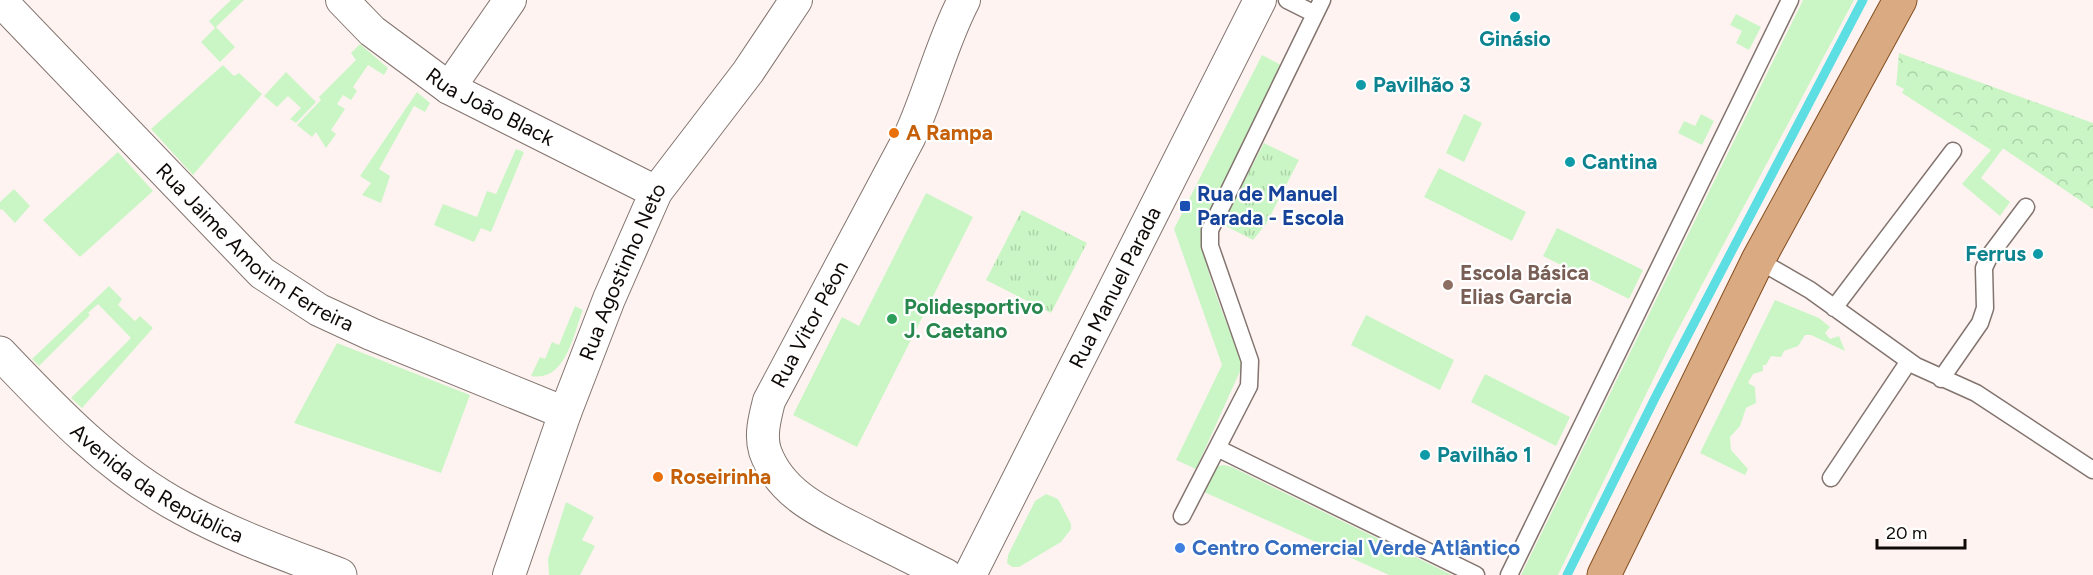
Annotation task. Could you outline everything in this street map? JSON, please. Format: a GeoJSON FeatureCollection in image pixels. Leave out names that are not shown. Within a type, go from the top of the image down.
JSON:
{"type":"FeatureCollection","features":[{"type":"Feature","properties":{"kind":"main road"},"geometry":{"type":"LineString","coordinates":[[1604,575],[1758,260],[1900,0]]}},
{"type":"Feature","properties":{"kind":"street","name":"Rua Jaime Amorim Ferreira"},"geometry":{"type":"LineString","coordinates":[[0,0],[262,273],[319,310],[371,334],[565,413]]}},
{"type":"Feature","properties":{"kind":"street","name":"Rua João Black"},"geometry":{"type":"LineString","coordinates":[[342,0],[372,31],[449,88],[656,192]]}},
{"type":"Feature","properties":{"kind":"street"},"geometry":{"type":"LineString","coordinates":[[449,88],[510,0]]}},
{"type":"Feature","properties":{"kind":"street","name":"Rua Agostinho Neto"},"geometry":{"type":"LineString","coordinates":[[509,575],[565,413],[609,299],[656,192],[748,72],[795,0]]}},
{"type":"Feature","properties":{"kind":"street","name":"Rua Vitor Péon"},"geometry":{"type":"LineString","coordinates":[[946,575],[810,506],[789,488],[773,469],[764,448],[763,426],[769,401],[909,138],[928,97],[941,54],[964,0]]}},
{"type":"Feature","properties":{"kind":"street","name":"Rua Manuel Parada"},"geometry":{"type":"LineString","coordinates":[[970,575],[1260,0]]}},
{"type":"Feature","properties":{"kind":"street","name":"Avenida da República"},"geometry":{"type":"LineString","coordinates":[[0,352],[69,424],[120,466],[183,509],[340,575]]}},
{"type":"Feature","properties":{"kind":"street"},"geometry":{"type":"LineString","coordinates":[[1615,575],[1636,507]]}},
{"type":"Feature","properties":{"kind":"lane"},"geometry":{"type":"LineString","coordinates":[[1182,516],[1249,386],[1252,373],[1250,361],[1210,246],[1210,230],[1318,7],[1287,0]]}},
{"type":"Feature","properties":{"kind":"lane"},"geometry":{"type":"LineString","coordinates":[[1509,575],[1790,0]]}},
{"type":"Feature","properties":{"kind":"lane"},"geometry":{"type":"LineString","coordinates":[[1834,308],[1953,151]]}},
{"type":"Feature","properties":{"kind":"lane"},"geometry":{"type":"LineString","coordinates":[[1941,379],[1980,323],[1985,308],[1984,268],[1990,255],[2026,207]]}},
{"type":"Feature","properties":{"kind":"lane"},"geometry":{"type":"LineString","coordinates":[[1758,260],[1810,290],[1909,361],[1998,407],[2093,470]]}},
{"type":"Feature","properties":{"kind":"lane"},"geometry":{"type":"LineString","coordinates":[[1831,478],[1909,361]]}},
{"type":"Feature","properties":{"kind":"lane"},"geometry":{"type":"LineString","coordinates":[[1217,448],[1476,575]]}},
{"type":"Feature","properties":{"kind":"green space"},"geometry":{"type":"Polygon","coordinates":[[[231,0],[244,0],[216,27],[235,47],[220,62],[201,42],[215,28],[209,21],[231,0]]]}},
{"type":"Feature","properties":{"kind":"green space"},"geometry":{"type":"Polygon","coordinates":[[[1803,0],[1854,0],[1672,341],[1558,575],[1521,575],[1803,0]]]}},
{"type":"Feature","properties":{"kind":"green space"},"geometry":{"type":"Polygon","coordinates":[[[1736,14],[1761,27],[1749,50],[1736,43],[1742,31],[1730,25],[1736,14]]]}},
{"type":"Feature","properties":{"kind":"green space"},"geometry":{"type":"Polygon","coordinates":[[[360,44],[388,68],[384,75],[368,65],[353,87],[357,91],[351,100],[343,95],[337,104],[345,109],[331,130],[336,134],[326,148],[316,132],[312,137],[297,125],[321,100],[319,97],[356,60],[351,53],[360,44]]]}},
{"type":"Feature","properties":{"kind":"green space"},"geometry":{"type":"Polygon","coordinates":[[[1899,53],[2093,123],[2093,209],[1897,77],[1899,53]]]}},
{"type":"Feature","properties":{"kind":"green space"},"geometry":{"type":"Polygon","coordinates":[[[1262,55],[1281,65],[1203,224],[1204,254],[1222,311],[1241,359],[1241,369],[1196,469],[1176,460],[1222,365],[1174,229],[1262,55]]]}},
{"type":"Feature","properties":{"kind":"green space"},"geometry":{"type":"Polygon","coordinates":[[[223,65],[234,76],[239,73],[262,94],[193,175],[151,129],[223,65]]]}},
{"type":"Feature","properties":{"kind":"green space"},"geometry":{"type":"Polygon","coordinates":[[[286,72],[316,102],[296,123],[290,119],[301,108],[288,96],[277,107],[264,96],[286,72]]]}},
{"type":"Feature","properties":{"kind":"green space"},"geometry":{"type":"Polygon","coordinates":[[[1897,77],[2004,147],[1981,178],[2010,202],[2000,216],[1962,184],[1991,150],[1902,93],[1904,89],[1896,85],[1897,77]]]}},
{"type":"Feature","properties":{"kind":"green space"},"geometry":{"type":"Polygon","coordinates":[[[417,92],[430,103],[425,112],[414,106],[379,169],[390,176],[381,203],[362,195],[371,183],[360,176],[417,92]]]}},
{"type":"Feature","properties":{"kind":"green space"},"geometry":{"type":"Polygon","coordinates":[[[1464,114],[1482,123],[1464,162],[1446,153],[1464,114]]]}},
{"type":"Feature","properties":{"kind":"green space"},"geometry":{"type":"Polygon","coordinates":[[[1701,114],[1714,121],[1702,145],[1678,133],[1684,121],[1695,126],[1701,114]]]}},
{"type":"Feature","properties":{"kind":"green space"},"geometry":{"type":"Polygon","coordinates":[[[1264,143],[1299,160],[1266,224],[1253,240],[1222,224],[1264,143]]]}},
{"type":"Feature","properties":{"kind":"green space"},"geometry":{"type":"Polygon","coordinates":[[[516,149],[524,152],[491,232],[481,228],[474,242],[434,225],[443,204],[477,217],[487,191],[496,194],[516,149]]]}},
{"type":"Feature","properties":{"kind":"green space"},"geometry":{"type":"Polygon","coordinates":[[[118,152],[153,191],[80,257],[43,220],[118,152]]]}},
{"type":"Feature","properties":{"kind":"green space"},"geometry":{"type":"Polygon","coordinates":[[[1439,168],[1526,212],[1512,241],[1424,197],[1439,168]]]}},
{"type":"Feature","properties":{"kind":"green space"},"geometry":{"type":"Polygon","coordinates":[[[14,189],[30,206],[15,223],[2,209],[0,210],[0,202],[14,189]]]}},
{"type":"Feature","properties":{"kind":"green space","name":"Polidesportivo J. Caetano"},"geometry":{"type":"Polygon","coordinates":[[[926,193],[973,217],[857,447],[793,415],[842,317],[859,326],[926,193]]]}},
{"type":"Feature","properties":{"kind":"green space"},"geometry":{"type":"Polygon","coordinates":[[[1022,210],[1087,243],[1051,313],[986,280],[1022,210]]]}},
{"type":"Feature","properties":{"kind":"green space"},"geometry":{"type":"Polygon","coordinates":[[[1557,228],[1643,270],[1629,299],[1543,256],[1557,228]]]}},
{"type":"Feature","properties":{"kind":"green space"},"geometry":{"type":"Polygon","coordinates":[[[109,286],[122,299],[118,305],[135,321],[140,316],[153,328],[82,408],[71,398],[131,338],[98,304],[39,366],[32,359],[109,286]]]}},
{"type":"Feature","properties":{"kind":"green space"},"geometry":{"type":"Polygon","coordinates":[[[1775,300],[1819,318],[1830,327],[1825,333],[1830,339],[1839,336],[1845,351],[1811,335],[1805,335],[1798,346],[1784,351],[1781,357],[1771,356],[1766,365],[1763,365],[1763,371],[1753,374],[1748,383],[1755,387],[1756,403],[1746,408],[1740,426],[1730,437],[1731,450],[1748,469],[1745,475],[1700,453],[1775,300]]]}},
{"type":"Feature","properties":{"kind":"green space"},"geometry":{"type":"Polygon","coordinates":[[[575,306],[583,310],[566,355],[552,372],[543,376],[531,376],[540,357],[545,359],[552,342],[559,345],[575,306]]]}},
{"type":"Feature","properties":{"kind":"green space"},"geometry":{"type":"Polygon","coordinates":[[[1366,315],[1454,360],[1440,390],[1351,345],[1366,315]]]}},
{"type":"Feature","properties":{"kind":"green space"},"geometry":{"type":"Polygon","coordinates":[[[337,343],[470,395],[441,473],[294,423],[337,343]]]}},
{"type":"Feature","properties":{"kind":"green space"},"geometry":{"type":"Polygon","coordinates":[[[1485,374],[1570,417],[1556,446],[1471,402],[1485,374]]]}},
{"type":"Feature","properties":{"kind":"green space"},"geometry":{"type":"Polygon","coordinates":[[[1224,465],[1452,575],[1389,575],[1204,492],[1218,466],[1224,465]]]}},
{"type":"Feature","properties":{"kind":"green space"},"geometry":{"type":"Polygon","coordinates":[[[1046,494],[1058,499],[1071,524],[1071,529],[1061,542],[1019,567],[1012,567],[1007,563],[1008,555],[1035,501],[1046,494]]]}},
{"type":"Feature","properties":{"kind":"green space"},"geometry":{"type":"Polygon","coordinates":[[[566,502],[594,517],[582,540],[595,546],[580,575],[549,575],[548,559],[566,502]]]}},
{"type":"Feature","properties":{"kind":"waterway"},"geometry":{"type":"LineString","coordinates":[[1567,575],[1657,394],[1863,0]]}},
{"type":"Feature","properties":{"kind":"place","name":"Ginásio"},"geometry":{"type":"Point","coordinates":[1515,17]}},
{"type":"Feature","properties":{"kind":"place","name":"Pavilhão 3"},"geometry":{"type":"Point","coordinates":[1361,85]}},
{"type":"Feature","properties":{"kind":"place","name":"A Rampa"},"geometry":{"type":"Point","coordinates":[894,133]}},
{"type":"Feature","properties":{"kind":"place","name":"Cantina"},"geometry":{"type":"Point","coordinates":[1570,162]}},
{"type":"Feature","properties":{"kind":"place","name":"Rua de Manuel Parada - Escola"},"geometry":{"type":"Point","coordinates":[1185,206]}},
{"type":"Feature","properties":{"kind":"place","name":"Ferrus"},"geometry":{"type":"Point","coordinates":[2038,254]}},
{"type":"Feature","properties":{"kind":"place","name":"Escola Básica Elias Garcia"},"geometry":{"type":"Point","coordinates":[1448,285]}},
{"type":"Feature","properties":{"kind":"place","name":"Polidesportivo J. Caetano"},"geometry":{"type":"Point","coordinates":[892,319]}},
{"type":"Feature","properties":{"kind":"place","name":"Pavilhão 1"},"geometry":{"type":"Point","coordinates":[1425,455]}},
{"type":"Feature","properties":{"kind":"place","name":"Roseirinha"},"geometry":{"type":"Point","coordinates":[658,477]}},
{"type":"Feature","properties":{"kind":"place","name":"Centro Comercial Verde Atlântico"},"geometry":{"type":"Point","coordinates":[1180,548]}}]}
